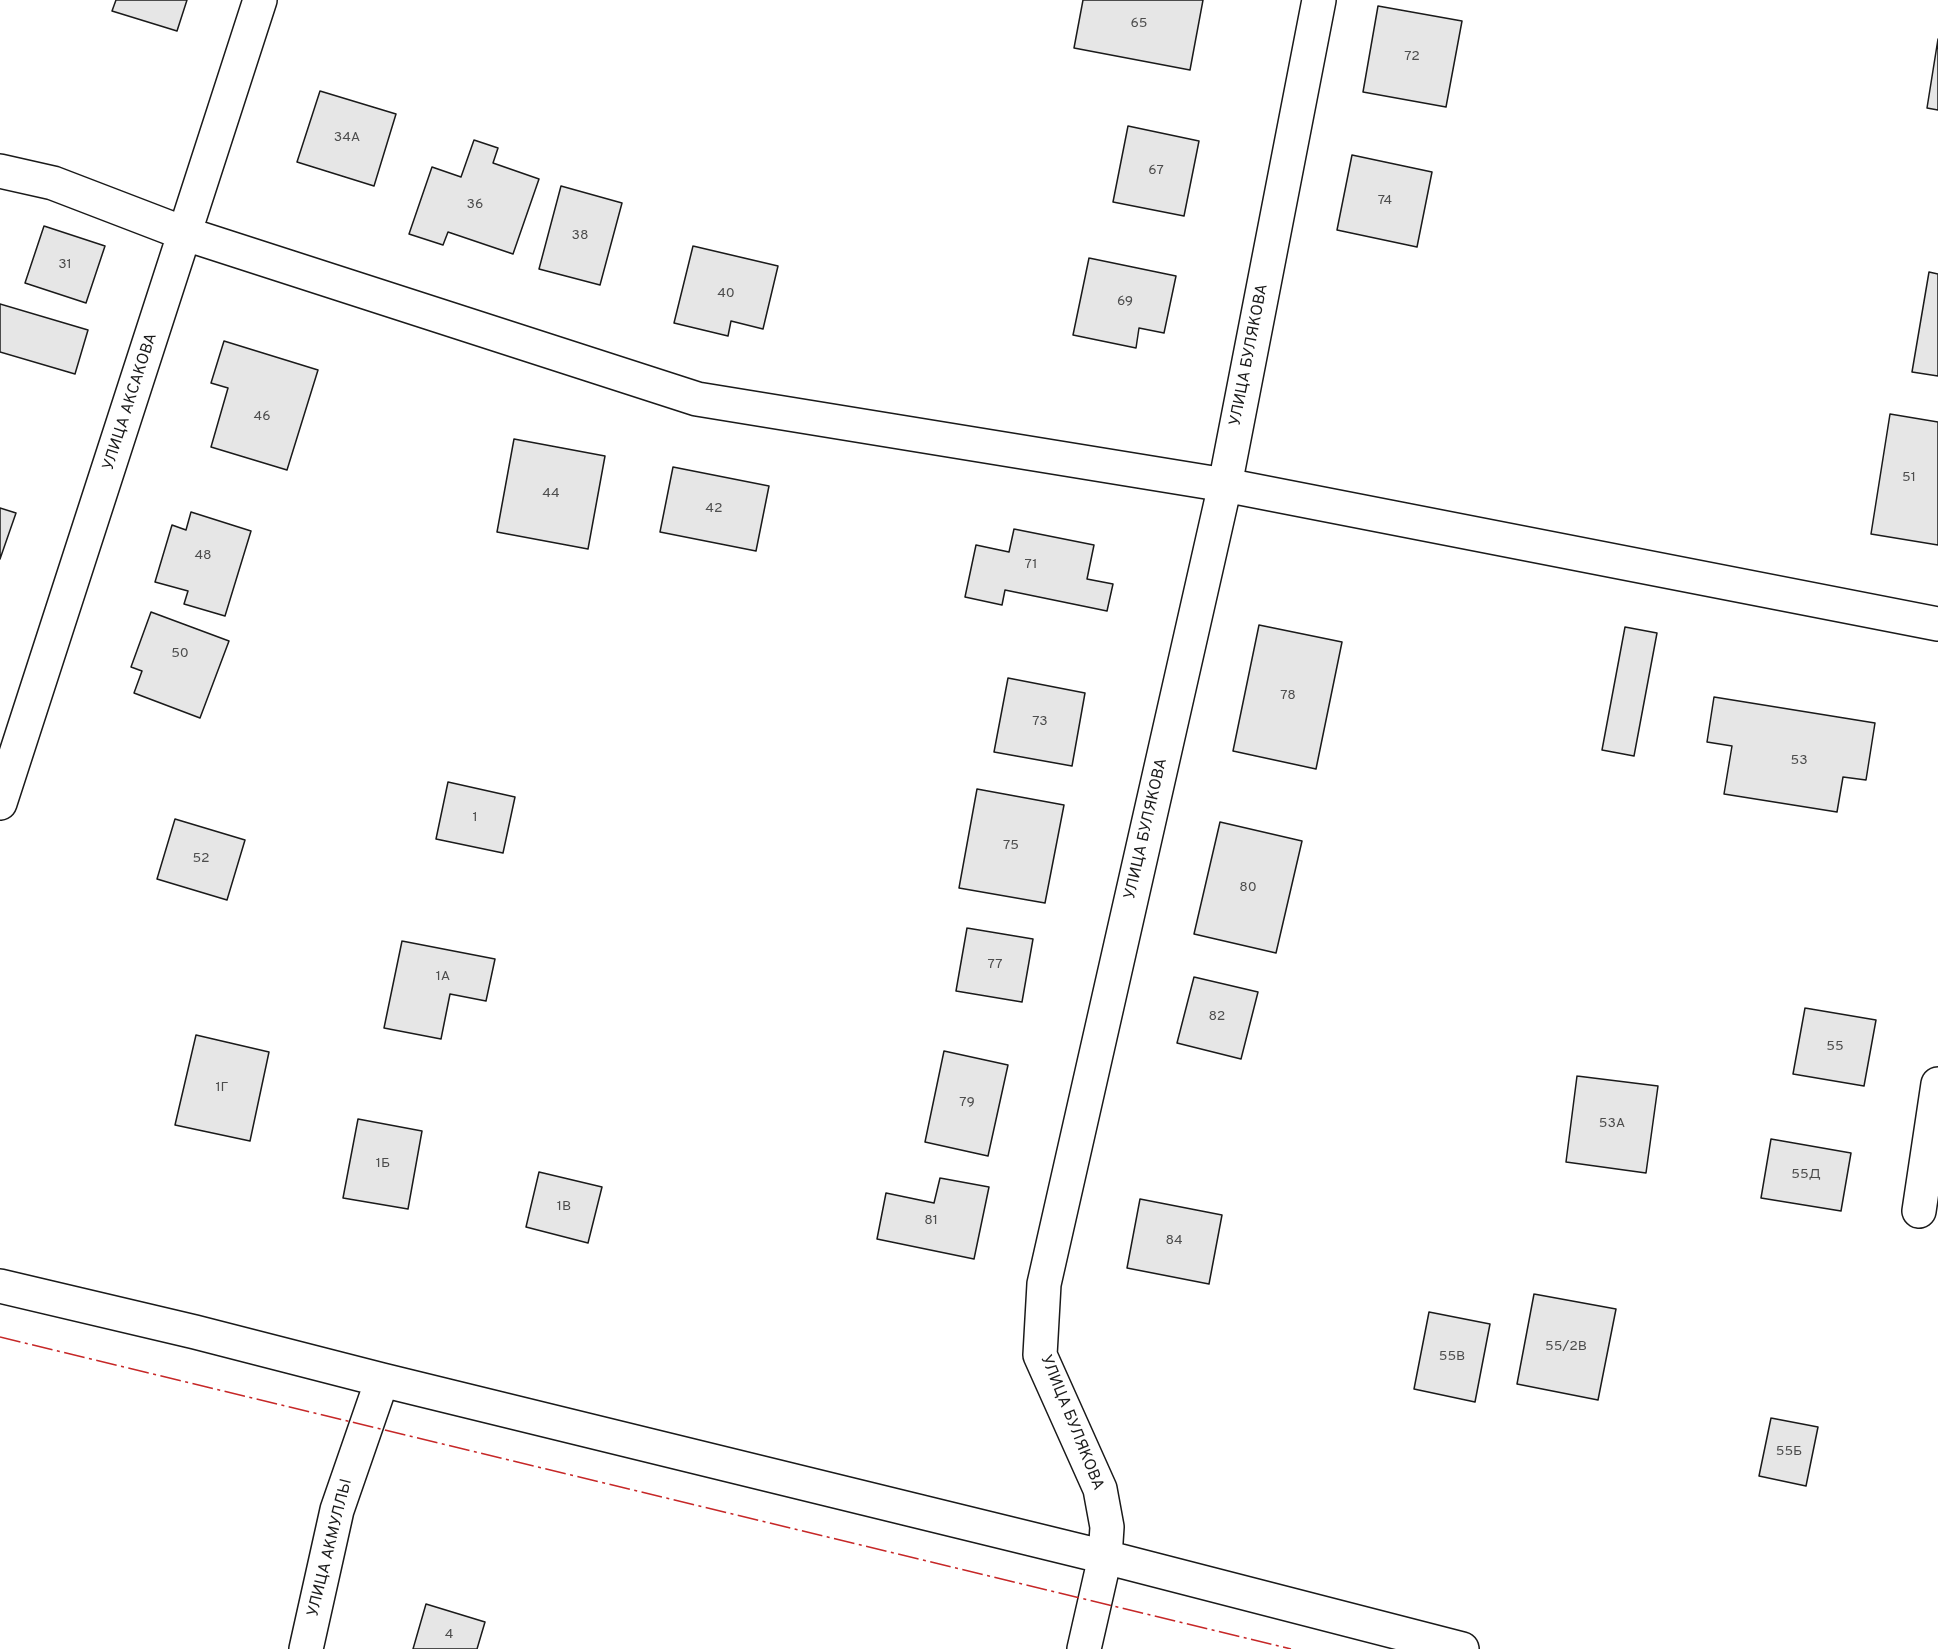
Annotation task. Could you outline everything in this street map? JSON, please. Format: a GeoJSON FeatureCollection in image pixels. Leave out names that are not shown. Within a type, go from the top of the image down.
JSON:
{"type":"FeatureCollection","features":[{"type":"Feature","properties":{"kind":"street","name":"УЛИЦА АКСАКОВА"},"geometry":{"type":"LineString","coordinates":[[0,803],[261,0]]}},
{"type":"Feature","properties":{"kind":"street","name":"УЛИЦА БУЛЯКОВА"},"geometry":{"type":"LineString","coordinates":[[1084,1649],[1105,1557],[1107,1527],[1100,1489],[1040,1355],[1044,1284],[1225,485],[1319,0]]}},
{"type":"Feature","properties":{"kind":"street"},"geometry":{"type":"LineString","coordinates":[[0,171],[53,183],[186,234],[697,399],[1225,485],[1938,624]]}},
{"type":"Feature","properties":{"kind":"street"},"geometry":{"type":"LineString","coordinates":[[1918,1211],[1938,1084]]}},
{"type":"Feature","properties":{"kind":"street"},"geometry":{"type":"LineString","coordinates":[[0,1286],[1105,1557],[1462,1649]]}},
{"type":"Feature","properties":{"kind":"street","name":"УЛИЦА АКМУЛЛЫ"},"geometry":{"type":"LineString","coordinates":[[306,1649],[337,1510],[382,1380]]}},
{"type":"Feature","properties":{"kind":"building"},"geometry":{"type":"Polygon","coordinates":[[[116,0],[187,0],[177,31],[112,11],[116,0]]]}},
{"type":"Feature","properties":{"kind":"building"},"geometry":{"type":"Polygon","coordinates":[[[1083,0],[1203,0],[1190,70],[1074,48],[1083,0]]]}},
{"type":"Feature","properties":{"kind":"building"},"geometry":{"type":"Polygon","coordinates":[[[1378,6],[1462,21],[1446,107],[1363,92],[1378,6]]]}},
{"type":"Feature","properties":{"kind":"building"},"geometry":{"type":"Polygon","coordinates":[[[1938,39],[1938,110],[1927,108],[1938,39]]]}},
{"type":"Feature","properties":{"kind":"building"},"geometry":{"type":"Polygon","coordinates":[[[320,91],[396,114],[374,186],[297,162],[320,91]]]}},
{"type":"Feature","properties":{"kind":"building"},"geometry":{"type":"Polygon","coordinates":[[[1128,126],[1199,141],[1184,216],[1113,202],[1128,126]]]}},
{"type":"Feature","properties":{"kind":"building"},"geometry":{"type":"Polygon","coordinates":[[[474,140],[498,148],[493,163],[539,179],[513,254],[448,232],[443,245],[409,234],[432,167],[461,177],[474,140]]]}},
{"type":"Feature","properties":{"kind":"building"},"geometry":{"type":"Polygon","coordinates":[[[1352,155],[1432,172],[1417,247],[1337,230],[1352,155]]]}},
{"type":"Feature","properties":{"kind":"building"},"geometry":{"type":"Polygon","coordinates":[[[561,186],[622,203],[600,285],[539,269],[561,186]]]}},
{"type":"Feature","properties":{"kind":"building"},"geometry":{"type":"Polygon","coordinates":[[[44,226],[105,246],[86,303],[25,283],[44,226]]]}},
{"type":"Feature","properties":{"kind":"building"},"geometry":{"type":"Polygon","coordinates":[[[693,246],[778,266],[763,329],[731,321],[728,336],[674,323],[693,246]]]}},
{"type":"Feature","properties":{"kind":"building"},"geometry":{"type":"Polygon","coordinates":[[[1089,258],[1176,276],[1164,333],[1139,328],[1136,348],[1073,335],[1089,258]]]}},
{"type":"Feature","properties":{"kind":"building"},"geometry":{"type":"Polygon","coordinates":[[[1929,272],[1938,274],[1938,376],[1912,372],[1929,272]]]}},
{"type":"Feature","properties":{"kind":"building"},"geometry":{"type":"Polygon","coordinates":[[[0,304],[88,330],[75,374],[0,352],[0,304]]]}},
{"type":"Feature","properties":{"kind":"building"},"geometry":{"type":"Polygon","coordinates":[[[224,341],[318,370],[287,470],[211,447],[228,388],[211,383],[224,341]]]}},
{"type":"Feature","properties":{"kind":"building"},"geometry":{"type":"Polygon","coordinates":[[[1890,414],[1938,422],[1938,545],[1871,534],[1890,414]]]}},
{"type":"Feature","properties":{"kind":"building"},"geometry":{"type":"Polygon","coordinates":[[[514,439],[605,456],[588,549],[497,532],[514,439]]]}},
{"type":"Feature","properties":{"kind":"building"},"geometry":{"type":"Polygon","coordinates":[[[673,467],[769,486],[756,551],[660,532],[673,467]]]}},
{"type":"Feature","properties":{"kind":"building"},"geometry":{"type":"Polygon","coordinates":[[[0,508],[16,513],[0,559],[0,508]]]}},
{"type":"Feature","properties":{"kind":"building"},"geometry":{"type":"Polygon","coordinates":[[[191,512],[251,531],[225,616],[184,604],[188,591],[155,582],[172,525],[186,530],[191,512]]]}},
{"type":"Feature","properties":{"kind":"building"},"geometry":{"type":"Polygon","coordinates":[[[1014,529],[1094,545],[1087,579],[1113,584],[1107,611],[1005,590],[1002,605],[965,597],[976,545],[1009,552],[1014,529]]]}},
{"type":"Feature","properties":{"kind":"building"},"geometry":{"type":"Polygon","coordinates":[[[151,612],[229,641],[200,718],[134,693],[142,671],[131,667],[151,612]]]}},
{"type":"Feature","properties":{"kind":"building"},"geometry":{"type":"Polygon","coordinates":[[[1259,625],[1342,642],[1316,769],[1233,751],[1259,625]]]}},
{"type":"Feature","properties":{"kind":"building"},"geometry":{"type":"Polygon","coordinates":[[[1625,627],[1657,633],[1634,756],[1602,750],[1625,627]]]}},
{"type":"Feature","properties":{"kind":"building"},"geometry":{"type":"Polygon","coordinates":[[[1008,678],[1085,693],[1072,766],[994,752],[1008,678]]]}},
{"type":"Feature","properties":{"kind":"building"},"geometry":{"type":"Polygon","coordinates":[[[1714,697],[1875,723],[1866,780],[1843,777],[1837,812],[1724,794],[1732,746],[1707,742],[1714,697]]]}},
{"type":"Feature","properties":{"kind":"building"},"geometry":{"type":"Polygon","coordinates":[[[448,782],[515,797],[503,853],[436,839],[448,782]]]}},
{"type":"Feature","properties":{"kind":"building"},"geometry":{"type":"Polygon","coordinates":[[[977,789],[1064,805],[1045,903],[959,888],[977,789]]]}},
{"type":"Feature","properties":{"kind":"building"},"geometry":{"type":"Polygon","coordinates":[[[175,819],[245,840],[227,900],[157,879],[175,819]]]}},
{"type":"Feature","properties":{"kind":"building"},"geometry":{"type":"Polygon","coordinates":[[[1220,822],[1302,841],[1276,953],[1194,934],[1220,822]]]}},
{"type":"Feature","properties":{"kind":"building"},"geometry":{"type":"Polygon","coordinates":[[[967,928],[1033,939],[1022,1002],[956,991],[967,928]]]}},
{"type":"Feature","properties":{"kind":"building"},"geometry":{"type":"Polygon","coordinates":[[[402,941],[495,959],[486,1001],[450,994],[441,1039],[384,1028],[402,941]]]}},
{"type":"Feature","properties":{"kind":"building"},"geometry":{"type":"Polygon","coordinates":[[[1194,977],[1258,992],[1241,1059],[1177,1043],[1194,977]]]}},
{"type":"Feature","properties":{"kind":"building"},"geometry":{"type":"Polygon","coordinates":[[[1805,1008],[1876,1020],[1864,1086],[1793,1074],[1805,1008]]]}},
{"type":"Feature","properties":{"kind":"building"},"geometry":{"type":"Polygon","coordinates":[[[196,1035],[269,1052],[250,1141],[175,1125],[196,1035]]]}},
{"type":"Feature","properties":{"kind":"building"},"geometry":{"type":"Polygon","coordinates":[[[944,1051],[1008,1065],[988,1156],[925,1142],[944,1051]]]}},
{"type":"Feature","properties":{"kind":"building"},"geometry":{"type":"Polygon","coordinates":[[[1577,1076],[1658,1086],[1646,1173],[1566,1162],[1577,1076]]]}},
{"type":"Feature","properties":{"kind":"building"},"geometry":{"type":"Polygon","coordinates":[[[358,1119],[422,1131],[408,1209],[343,1198],[358,1119]]]}},
{"type":"Feature","properties":{"kind":"building"},"geometry":{"type":"Polygon","coordinates":[[[1771,1139],[1851,1153],[1841,1211],[1761,1198],[1771,1139]]]}},
{"type":"Feature","properties":{"kind":"building"},"geometry":{"type":"Polygon","coordinates":[[[539,1172],[602,1187],[588,1243],[526,1227],[539,1172]]]}},
{"type":"Feature","properties":{"kind":"building"},"geometry":{"type":"Polygon","coordinates":[[[940,1178],[989,1187],[974,1259],[877,1239],[886,1193],[934,1203],[940,1178]]]}},
{"type":"Feature","properties":{"kind":"building"},"geometry":{"type":"Polygon","coordinates":[[[1140,1199],[1222,1215],[1209,1284],[1127,1268],[1140,1199]]]}},
{"type":"Feature","properties":{"kind":"building"},"geometry":{"type":"Polygon","coordinates":[[[1534,1294],[1616,1309],[1598,1400],[1517,1384],[1534,1294]]]}},
{"type":"Feature","properties":{"kind":"building"},"geometry":{"type":"Polygon","coordinates":[[[1429,1312],[1490,1324],[1475,1402],[1414,1389],[1429,1312]]]}},
{"type":"Feature","properties":{"kind":"building"},"geometry":{"type":"Polygon","coordinates":[[[1771,1418],[1818,1427],[1806,1486],[1759,1476],[1771,1418]]]}},
{"type":"Feature","properties":{"kind":"building"},"geometry":{"type":"Polygon","coordinates":[[[426,1604],[485,1622],[477,1649],[413,1649],[426,1604]]]}},
{"type":"Feature","properties":{"kind":"power"},"geometry":{"type":"LineString","coordinates":[[0,1337],[1291,1649]]}}]}
